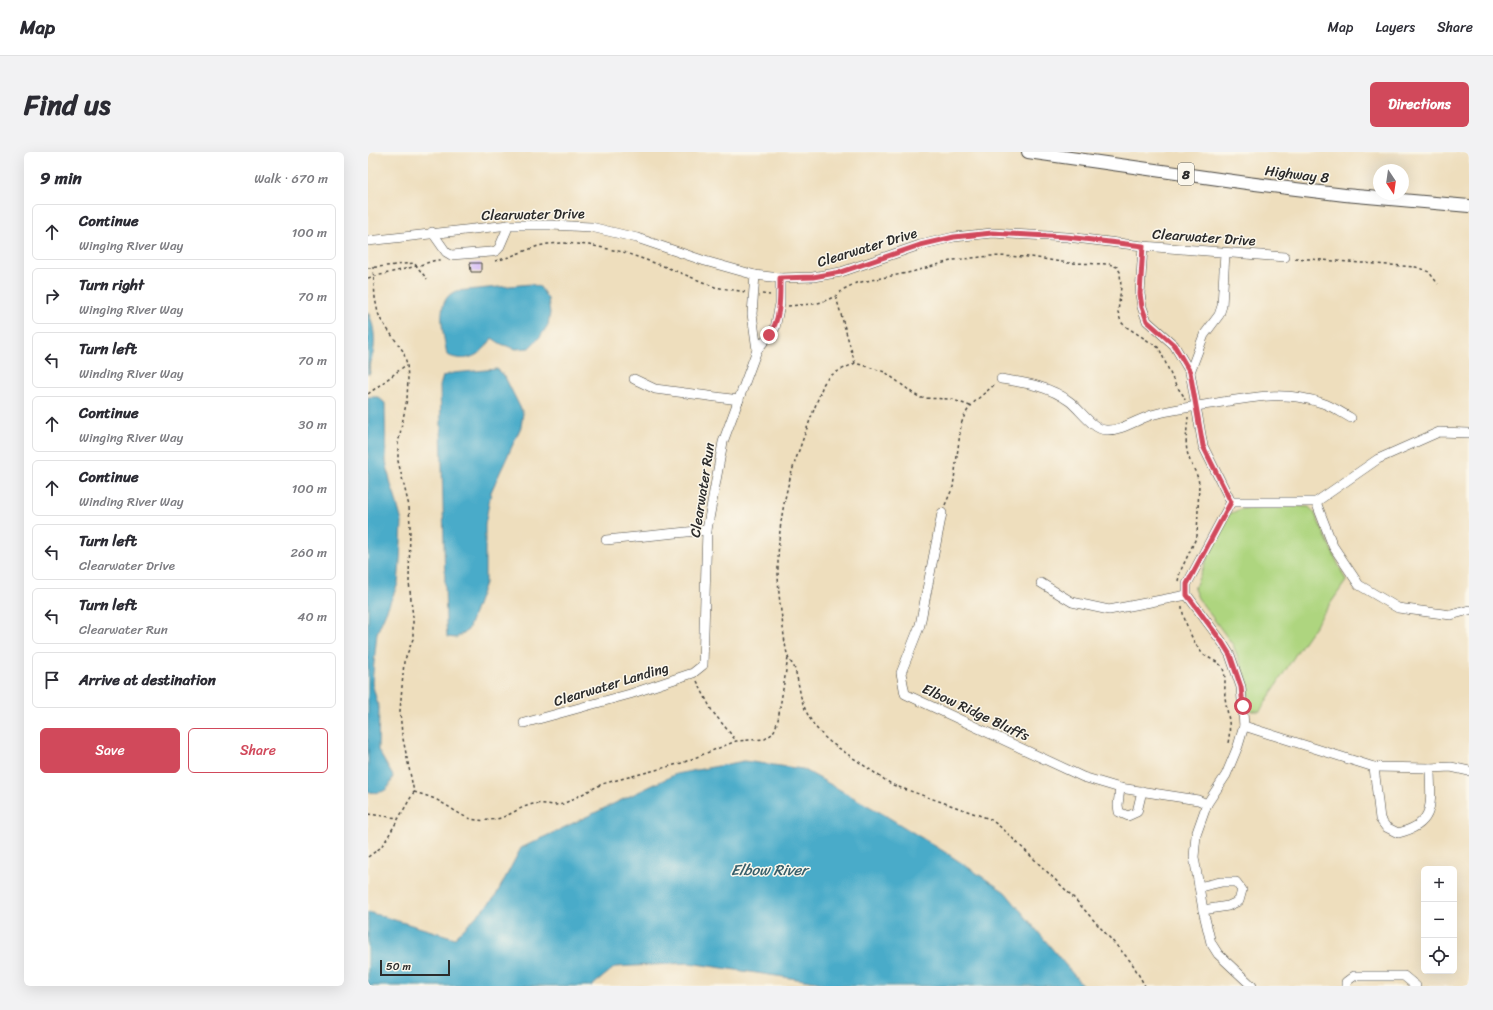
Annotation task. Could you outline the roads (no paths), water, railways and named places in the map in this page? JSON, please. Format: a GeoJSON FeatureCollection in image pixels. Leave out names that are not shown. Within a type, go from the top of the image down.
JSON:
{"type":"FeatureCollection","features":[{"type":"Feature","properties":{"kind":"main road","name":"Highway 8"},"geometry":{"type":"LineString","coordinates":[[1028,152],[1322,192],[1469,206]]}},
{"type":"Feature","properties":{"kind":"street","name":"Clearwater Drive"},"geometry":{"type":"LineString","coordinates":[[368,240],[509,225],[591,227],[637,238],[754,275],[780,278],[813,277],[841,272],[920,245],[954,237],[992,233],[1067,237],[1143,246],[1285,257]]}},
{"type":"Feature","properties":{"kind":"street"},"geometry":{"type":"LineString","coordinates":[[432,232],[446,252],[451,255],[492,252],[499,248],[509,225]]}},
{"type":"Feature","properties":{"kind":"street"},"geometry":{"type":"LineString","coordinates":[[1143,246],[1140,294],[1142,307],[1147,321],[1174,345],[1190,372],[1203,446],[1231,502]]}},
{"type":"Feature","properties":{"kind":"street"},"geometry":{"type":"LineString","coordinates":[[1190,372],[1204,336],[1219,315],[1222,306],[1225,252]]}},
{"type":"Feature","properties":{"kind":"street","name":"Clearwater Run"},"geometry":{"type":"LineString","coordinates":[[754,275],[752,314],[757,350]]}},
{"type":"Feature","properties":{"kind":"street","name":"Clearwater Run"},"geometry":{"type":"LineString","coordinates":[[703,665],[707,530],[723,442],[757,350],[775,328],[780,304],[780,278]]}},
{"type":"Feature","properties":{"kind":"street"},"geometry":{"type":"LineString","coordinates":[[634,379],[655,389],[739,400]]}},
{"type":"Feature","properties":{"kind":"street"},"geometry":{"type":"LineString","coordinates":[[1001,379],[1041,386],[1051,390],[1070,401],[1096,426],[1104,430],[1119,428],[1155,414],[1196,406],[1265,396],[1288,395],[1323,403],[1351,418]]}},
{"type":"Feature","properties":{"kind":"street"},"geometry":{"type":"LineString","coordinates":[[1231,502],[1316,502],[1378,460],[1432,435],[1439,432],[1469,433]]}},
{"type":"Feature","properties":{"kind":"street"},"geometry":{"type":"LineString","coordinates":[[1231,502],[1187,584],[1187,595],[1230,655],[1241,687],[1244,726],[1238,746],[1226,775],[1207,804],[1196,835],[1194,857],[1203,910],[1211,943],[1218,954],[1252,986]]}},
{"type":"Feature","properties":{"kind":"street"},"geometry":{"type":"LineString","coordinates":[[1316,502],[1333,546],[1359,585],[1398,608],[1451,615],[1469,610]]}},
{"type":"Feature","properties":{"kind":"street","name":"Elbow Ridge Bluffs"},"geometry":{"type":"LineString","coordinates":[[942,513],[920,625],[901,673],[905,694],[1083,777],[1120,788],[1198,800],[1207,804]]}},
{"type":"Feature","properties":{"kind":"street"},"geometry":{"type":"LineString","coordinates":[[606,540],[707,530]]}},
{"type":"Feature","properties":{"kind":"street"},"geometry":{"type":"LineString","coordinates":[[1042,583],[1072,602],[1108,610],[1187,595]]}},
{"type":"Feature","properties":{"kind":"street","name":"Clearwater Landing"},"geometry":{"type":"LineString","coordinates":[[524,723],[630,694],[693,673],[703,665]]}},
{"type":"Feature","properties":{"kind":"street"},"geometry":{"type":"LineString","coordinates":[[1244,726],[1374,768],[1451,767],[1469,771]]}},
{"type":"Feature","properties":{"kind":"street"},"geometry":{"type":"LineString","coordinates":[[1374,768],[1380,819],[1386,827],[1398,833],[1418,826],[1425,819],[1430,810],[1430,768]]}},
{"type":"Feature","properties":{"kind":"street"},"geometry":{"type":"LineString","coordinates":[[1120,788],[1119,812],[1128,816],[1137,812],[1142,791]]}},
{"type":"Feature","properties":{"kind":"street"},"geometry":{"type":"LineString","coordinates":[[1199,887],[1221,882],[1236,882],[1242,890],[1239,901],[1228,906],[1203,910]]}},
{"type":"Feature","properties":{"kind":"street"},"geometry":{"type":"LineString","coordinates":[[1346,986],[1346,982],[1354,976],[1404,976],[1416,986]]}},
{"type":"Feature","properties":{"kind":"water"},"geometry":{"type":"Polygon","coordinates":[[[531,284],[540,287],[548,299],[550,313],[548,325],[540,337],[529,348],[516,349],[501,344],[492,338],[484,349],[473,356],[461,359],[447,355],[442,328],[442,310],[444,302],[449,296],[456,291],[531,284]]]}},
{"type":"Feature","properties":{"kind":"water"},"geometry":{"type":"Polygon","coordinates":[[[368,312],[373,327],[374,343],[369,370],[370,373],[368,375],[368,312]]]}},
{"type":"Feature","properties":{"kind":"water"},"geometry":{"type":"Polygon","coordinates":[[[497,369],[504,375],[523,413],[521,427],[491,492],[485,525],[485,583],[468,630],[456,638],[447,637],[440,386],[443,376],[453,373],[497,369]]]}},
{"type":"Feature","properties":{"kind":"water"},"geometry":{"type":"Polygon","coordinates":[[[368,397],[378,397],[385,403],[386,461],[391,485],[402,522],[398,584],[377,633],[372,683],[379,709],[378,750],[393,776],[390,785],[381,792],[368,792],[368,397]]]}},
{"type":"Feature","properties":{"kind":"water","name":"Elbow River"},"geometry":{"type":"Polygon","coordinates":[[[744,761],[803,769],[883,814],[948,854],[1005,892],[1083,986],[826,986],[817,982],[689,963],[615,967],[592,986],[368,986],[368,912],[455,938],[495,897],[521,848],[676,774],[744,761]]]}}]}
